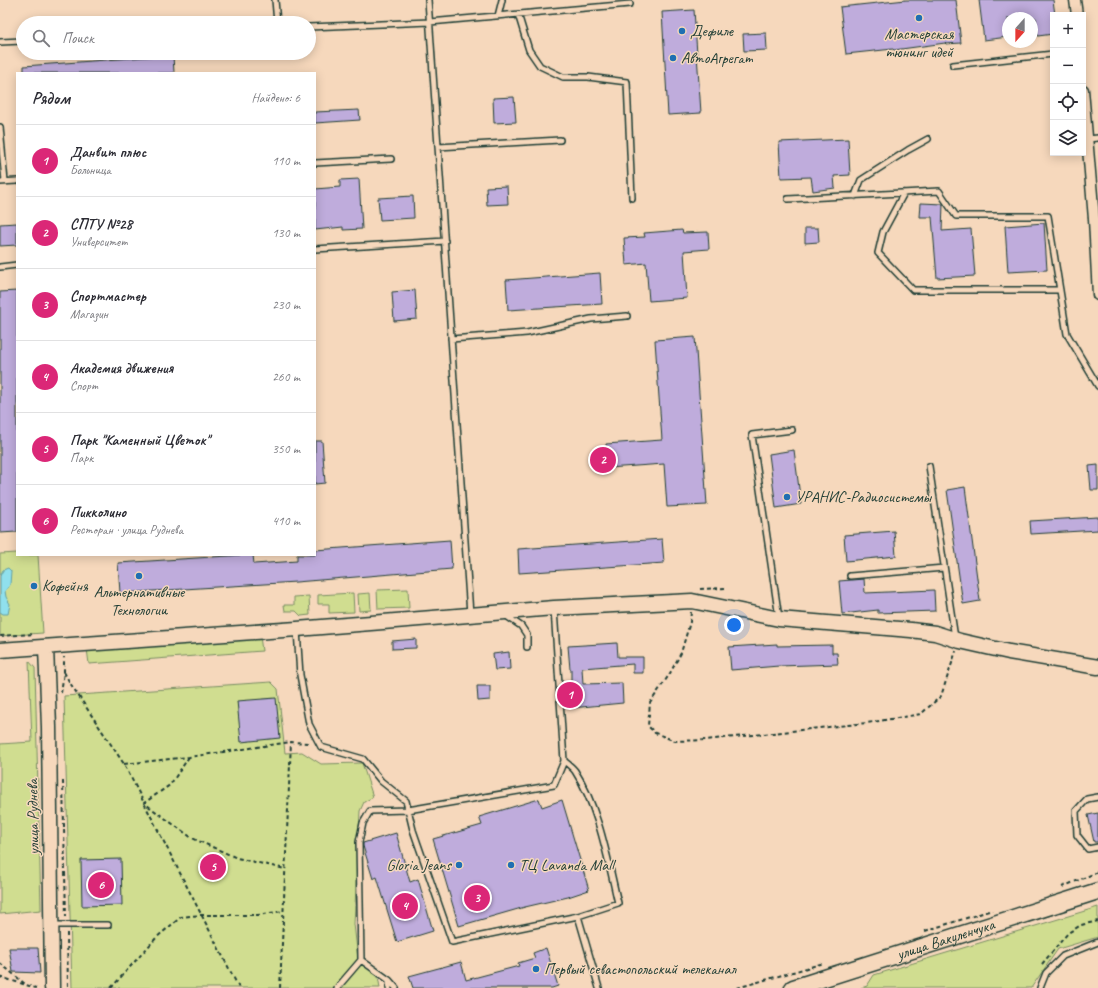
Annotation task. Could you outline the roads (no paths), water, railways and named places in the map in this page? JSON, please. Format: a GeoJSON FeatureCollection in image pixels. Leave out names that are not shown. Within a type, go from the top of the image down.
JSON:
{"type":"FeatureCollection","features":[{"type":"Feature","properties":{"kind":"main road","name":"улица Вакуленчука"},"geometry":{"type":"LineString","coordinates":[[794,988],[1098,891]]}},
{"type":"Feature","properties":{"kind":"street"},"geometry":{"type":"LineString","coordinates":[[1075,0],[1077,12]]}},
{"type":"Feature","properties":{"kind":"street"},"geometry":{"type":"LineString","coordinates":[[1086,120],[1094,219],[1098,295]]}},
{"type":"Feature","properties":{"kind":"street"},"geometry":{"type":"LineString","coordinates":[[0,650],[297,629],[554,608],[692,601],[779,619],[935,633],[1009,652],[1098,667]]}},
{"type":"Feature","properties":{"kind":"street","name":"улица Руднева"},"geometry":{"type":"LineString","coordinates":[[46,646],[49,727],[52,988]]}},
{"type":"Feature","properties":{"kind":"lane"},"geometry":{"type":"LineString","coordinates":[[275,0],[276,16]]}},
{"type":"Feature","properties":{"kind":"lane"},"geometry":{"type":"LineString","coordinates":[[428,0],[470,614]]}},
{"type":"Feature","properties":{"kind":"lane"},"geometry":{"type":"LineString","coordinates":[[498,16],[502,0]]}},
{"type":"Feature","properties":{"kind":"lane"},"geometry":{"type":"LineString","coordinates":[[316,27],[430,22],[630,4]]}},
{"type":"Feature","properties":{"kind":"lane"},"geometry":{"type":"LineString","coordinates":[[518,14],[529,50],[540,66],[563,77],[588,77],[626,82],[632,198]]}},
{"type":"Feature","properties":{"kind":"lane"},"geometry":{"type":"LineString","coordinates":[[0,42],[16,41]]}},
{"type":"Feature","properties":{"kind":"lane"},"geometry":{"type":"LineString","coordinates":[[953,64],[1050,54]]}},
{"type":"Feature","properties":{"kind":"lane"},"geometry":{"type":"LineString","coordinates":[[0,127],[2,182],[16,180]]}},
{"type":"Feature","properties":{"kind":"lane"},"geometry":{"type":"LineString","coordinates":[[1087,138],[1098,138]]}},
{"type":"Feature","properties":{"kind":"lane"},"geometry":{"type":"LineString","coordinates":[[855,196],[861,180],[928,139]]}},
{"type":"Feature","properties":{"kind":"lane"},"geometry":{"type":"LineString","coordinates":[[438,147],[560,140]]}},
{"type":"Feature","properties":{"kind":"lane"},"geometry":{"type":"LineString","coordinates":[[316,162],[391,159]]}},
{"type":"Feature","properties":{"kind":"lane"},"geometry":{"type":"LineString","coordinates":[[788,199],[939,191],[956,216],[1048,216],[1067,334],[1098,386]]}},
{"type":"Feature","properties":{"kind":"lane"},"geometry":{"type":"LineString","coordinates":[[904,193],[883,232],[878,254],[913,290],[1060,290]]}},
{"type":"Feature","properties":{"kind":"lane"},"geometry":{"type":"LineString","coordinates":[[316,249],[444,241]]}},
{"type":"Feature","properties":{"kind":"lane"},"geometry":{"type":"LineString","coordinates":[[0,267],[16,265]]}},
{"type":"Feature","properties":{"kind":"lane"},"geometry":{"type":"LineString","coordinates":[[451,339],[527,334],[591,319],[627,316]]}},
{"type":"Feature","properties":{"kind":"lane"},"geometry":{"type":"LineString","coordinates":[[779,619],[752,435],[792,430]]}},
{"type":"Feature","properties":{"kind":"lane"},"geometry":{"type":"LineString","coordinates":[[929,466],[944,568],[958,640]]}},
{"type":"Feature","properties":{"kind":"lane"},"geometry":{"type":"LineString","coordinates":[[850,576],[944,568]]}},
{"type":"Feature","properties":{"kind":"lane"},"geometry":{"type":"LineString","coordinates":[[337,988],[361,960],[359,842],[363,823],[370,811],[408,810],[554,785],[564,761],[554,608]]}},
{"type":"Feature","properties":{"kind":"lane"},"geometry":{"type":"LineString","coordinates":[[500,612],[521,626],[527,635],[527,647]]}},
{"type":"Feature","properties":{"kind":"lane"},"geometry":{"type":"LineString","coordinates":[[297,629],[300,675],[310,724],[322,747],[363,758],[381,781],[406,801],[413,830],[452,942],[578,916],[618,903],[601,834],[590,800],[574,770],[564,761]]}},
{"type":"Feature","properties":{"kind":"lane"},"geometry":{"type":"LineString","coordinates":[[1098,797],[1087,799],[1076,812],[1077,835],[1088,849],[1098,847]]}},
{"type":"Feature","properties":{"kind":"lane"},"geometry":{"type":"LineString","coordinates":[[578,916],[599,988]]}},
{"type":"Feature","properties":{"kind":"lane"},"geometry":{"type":"LineString","coordinates":[[51,925],[108,925]]}},
{"type":"Feature","properties":{"kind":"lane"},"geometry":{"type":"LineString","coordinates":[[1040,988],[1046,973],[1063,956],[1098,942]]}},
{"type":"Feature","properties":{"kind":"lane"},"geometry":{"type":"LineString","coordinates":[[361,960],[389,980],[396,988]]}},
{"type":"Feature","properties":{"kind":"lane"},"geometry":{"type":"LineString","coordinates":[[389,980],[389,988]]}},
{"type":"Feature","properties":{"kind":"water"},"geometry":{"type":"Polygon","coordinates":[[[8,568],[11,571],[10,585],[5,591],[6,597],[10,604],[8,614],[3,614],[0,612],[0,576],[3,570],[8,568]]]}},
{"type":"Feature","properties":{"kind":"place","name":"Мастерская тюнинг идей"},"geometry":{"type":"Point","coordinates":[919,18]}},
{"type":"Feature","properties":{"kind":"place","name":"Дефиле"},"geometry":{"type":"Point","coordinates":[682,31]}},
{"type":"Feature","properties":{"kind":"place","name":"АвтоАгрегат"},"geometry":{"type":"Point","coordinates":[673,58]}},
{"type":"Feature","properties":{"kind":"place","name":"СПТУ №28"},"geometry":{"type":"Point","coordinates":[603,460]}},
{"type":"Feature","properties":{"kind":"place","name":"УРАНИС-Радиосистемы"},"geometry":{"type":"Point","coordinates":[787,497]}},
{"type":"Feature","properties":{"kind":"place","name":"Альтернативные Технологии"},"geometry":{"type":"Point","coordinates":[139,576]}},
{"type":"Feature","properties":{"kind":"place","name":"Кофейня"},"geometry":{"type":"Point","coordinates":[34,586]}},
{"type":"Feature","properties":{"kind":"place","name":"Данвит плюс"},"geometry":{"type":"Point","coordinates":[570,695]}},
{"type":"Feature","properties":{"kind":"place","name":"Gloria Jeans"},"geometry":{"type":"Point","coordinates":[459,865]}},
{"type":"Feature","properties":{"kind":"place","name":"ТЦ Lavanda Mall"},"geometry":{"type":"Point","coordinates":[511,865]}},
{"type":"Feature","properties":{"kind":"place","name":"Парк \"Каменный Цветок\""},"geometry":{"type":"Point","coordinates":[213,867]}},
{"type":"Feature","properties":{"kind":"place","name":"Пикколино"},"geometry":{"type":"Point","coordinates":[101,885]}},
{"type":"Feature","properties":{"kind":"place","name":"Спортмастер"},"geometry":{"type":"Point","coordinates":[477,898]}},
{"type":"Feature","properties":{"kind":"place","name":"Академия движения"},"geometry":{"type":"Point","coordinates":[405,906]}},
{"type":"Feature","properties":{"kind":"place","name":"Первый севастопольский телеканал"},"geometry":{"type":"Point","coordinates":[536,969]}}]}
